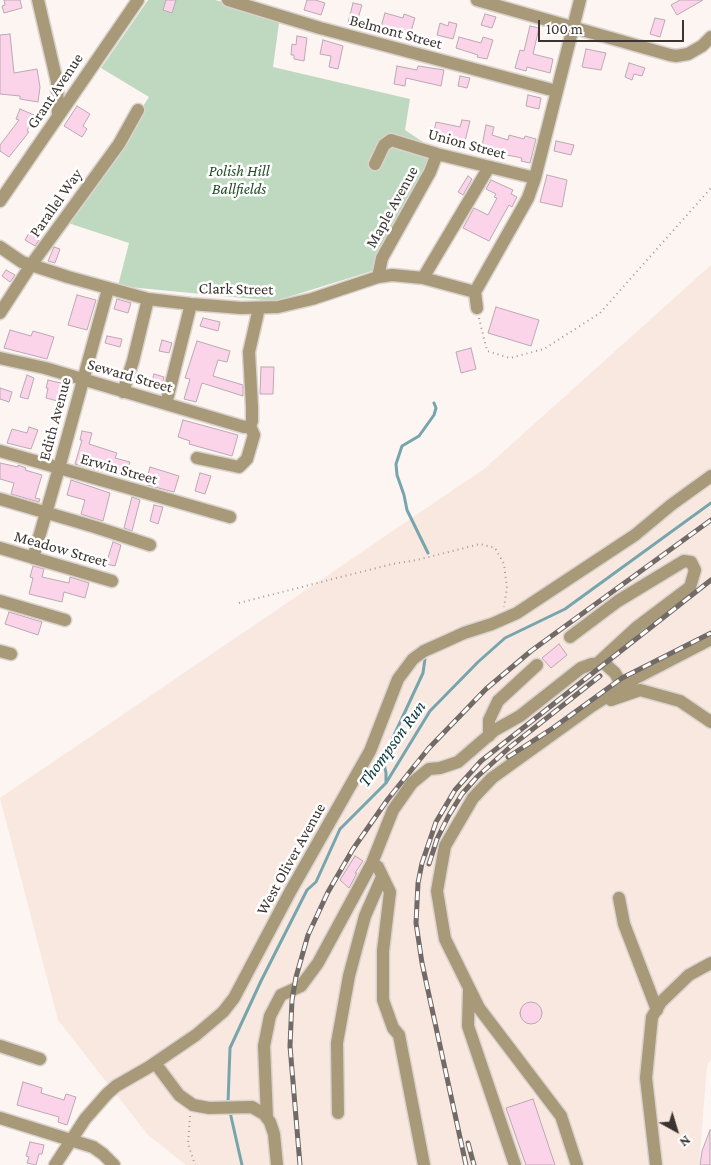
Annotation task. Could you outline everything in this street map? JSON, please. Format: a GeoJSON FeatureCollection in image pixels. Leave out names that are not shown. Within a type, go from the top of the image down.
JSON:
{"type":"FeatureCollection","features":[{"type":"Feature","properties":{"kind":"street"},"geometry":{"type":"LineString","coordinates":[[38,0],[57,82],[58,115]]}},
{"type":"Feature","properties":{"kind":"street","name":"Grant Avenue"},"geometry":{"type":"LineString","coordinates":[[0,201],[138,0]]}},
{"type":"Feature","properties":{"kind":"street","name":"Belmont Street"},"geometry":{"type":"LineString","coordinates":[[228,0],[320,28],[556,91]]}},
{"type":"Feature","properties":{"kind":"street"},"geometry":{"type":"LineString","coordinates":[[477,0],[676,56],[692,51],[711,37]]}},
{"type":"Feature","properties":{"kind":"street"},"geometry":{"type":"LineString","coordinates":[[477,308],[475,292],[528,198],[535,178],[580,0]]}},
{"type":"Feature","properties":{"kind":"street","name":"Parallel Way"},"geometry":{"type":"LineString","coordinates":[[0,313],[31,265],[119,144],[138,110]]}},
{"type":"Feature","properties":{"kind":"street","name":"Union Street"},"geometry":{"type":"LineString","coordinates":[[376,164],[384,145],[391,140],[437,154],[535,178]]}},
{"type":"Feature","properties":{"kind":"street","name":"Maple Avenue"},"geometry":{"type":"LineString","coordinates":[[378,277],[382,258],[430,172],[437,154]]}},
{"type":"Feature","properties":{"kind":"street"},"geometry":{"type":"LineString","coordinates":[[423,278],[489,167]]}},
{"type":"Feature","properties":{"kind":"street","name":"Clark Street"},"geometry":{"type":"LineString","coordinates":[[0,247],[31,265],[108,289],[148,299],[191,304],[259,308],[278,307],[312,299],[378,277],[403,275],[423,278],[475,292]]}},
{"type":"Feature","properties":{"kind":"street","name":"Edith Avenue"},"geometry":{"type":"LineString","coordinates":[[32,558],[59,468],[108,289]]}},
{"type":"Feature","properties":{"kind":"street"},"geometry":{"type":"LineString","coordinates":[[123,392],[133,361],[148,299]]}},
{"type":"Feature","properties":{"kind":"street"},"geometry":{"type":"LineString","coordinates":[[166,404],[191,304]]}},
{"type":"Feature","properties":{"kind":"street"},"geometry":{"type":"LineString","coordinates":[[197,458],[239,467],[247,459],[254,436],[250,426],[252,407],[249,352],[259,308]]}},
{"type":"Feature","properties":{"kind":"street","name":"Seward Street"},"geometry":{"type":"LineString","coordinates":[[0,358],[45,368],[244,427],[250,426]]}},
{"type":"Feature","properties":{"kind":"street","name":"Erwin Street"},"geometry":{"type":"LineString","coordinates":[[0,451],[230,517]]}},
{"type":"Feature","properties":{"kind":"street","name":"West Oliver Avenue"},"geometry":{"type":"LineString","coordinates":[[55,1165],[85,1119],[107,1094],[116,1086],[155,1063],[196,1035],[223,1012],[242,986],[282,907],[370,751],[392,690],[406,668],[424,651],[464,633],[503,620],[532,603],[630,539],[671,505],[711,476]]}},
{"type":"Feature","properties":{"kind":"street"},"geometry":{"type":"LineString","coordinates":[[0,499],[107,530],[150,545]]}},
{"type":"Feature","properties":{"kind":"street","name":"Meadow Street"},"geometry":{"type":"LineString","coordinates":[[0,548],[112,581]]}},
{"type":"Feature","properties":{"kind":"street"},"geometry":{"type":"LineString","coordinates":[[570,637],[618,601],[684,561],[691,562],[695,570],[690,587],[637,627],[598,663]]}},
{"type":"Feature","properties":{"kind":"street"},"geometry":{"type":"LineString","coordinates":[[0,600],[65,620]]}},
{"type":"Feature","properties":{"kind":"street"},"geometry":{"type":"LineString","coordinates":[[577,1165],[561,1116],[479,1008],[445,939],[437,891],[445,846],[472,798],[492,778],[620,688],[711,639]]}},
{"type":"Feature","properties":{"kind":"street"},"geometry":{"type":"LineString","coordinates":[[267,1118],[264,1046],[270,1016],[280,995],[301,986],[318,963],[372,863],[393,810],[412,783],[429,770],[458,762],[489,736],[520,716],[581,668],[592,664],[604,663],[619,680],[620,688]]}},
{"type":"Feature","properties":{"kind":"street"},"geometry":{"type":"LineString","coordinates":[[489,736],[489,720],[498,701],[537,665]]}},
{"type":"Feature","properties":{"kind":"street"},"geometry":{"type":"LineString","coordinates":[[592,706],[640,690],[680,701],[711,722]]}},
{"type":"Feature","properties":{"kind":"street"},"geometry":{"type":"LineString","coordinates":[[372,863],[378,867],[390,892],[383,951],[383,1000],[393,1028],[399,1035],[424,1165]]}},
{"type":"Feature","properties":{"kind":"street"},"geometry":{"type":"LineString","coordinates":[[338,1113],[337,1043],[349,976],[364,916],[382,877]]}},
{"type":"Feature","properties":{"kind":"street"},"geometry":{"type":"LineString","coordinates":[[619,898],[624,924],[657,1010]]}},
{"type":"Feature","properties":{"kind":"street"},"geometry":{"type":"LineString","coordinates":[[656,1165],[646,1078],[652,1017],[661,1002],[689,975],[711,963]]}},
{"type":"Feature","properties":{"kind":"street"},"geometry":{"type":"LineString","coordinates":[[469,988],[468,1026],[515,1165]]}},
{"type":"Feature","properties":{"kind":"street"},"geometry":{"type":"LineString","coordinates":[[0,1046],[40,1059]]}},
{"type":"Feature","properties":{"kind":"street"},"geometry":{"type":"LineString","coordinates":[[155,1063],[179,1095],[194,1106],[209,1108],[252,1107],[260,1110],[267,1118],[274,1134],[277,1165]]}},
{"type":"Feature","properties":{"kind":"street"},"geometry":{"type":"LineString","coordinates":[[0,1118],[92,1147],[113,1163]]}},
{"type":"Feature","properties":{"kind":"path"},"geometry":{"type":"LineString","coordinates":[[477,308],[487,351],[510,358],[544,349],[600,313],[711,188]]}},
{"type":"Feature","properties":{"kind":"path"},"geometry":{"type":"LineString","coordinates":[[239,603],[480,544],[496,548],[504,564],[507,588],[503,620]]}},
{"type":"Feature","properties":{"kind":"path"},"geometry":{"type":"LineString","coordinates":[[194,1106],[188,1124],[188,1144],[195,1165]]}},
{"type":"Feature","properties":{"kind":"shaded area"},"geometry":{"type":"Polygon","coordinates":[[[711,265],[711,1059],[707,1066],[699,1165],[186,1165],[148,1135],[58,1020],[0,798],[484,469],[711,265]]]}},
{"type":"Feature","properties":{"kind":"green space","name":"Polish Hill Ballfields"},"geometry":{"type":"Polygon","coordinates":[[[148,0],[215,0],[280,16],[273,67],[410,99],[405,130],[435,150],[372,271],[275,301],[118,286],[129,243],[68,223],[149,97],[101,68],[148,0]]]}},
{"type":"Feature","properties":{"kind":"building"},"geometry":{"type":"Polygon","coordinates":[[[4,0],[20,0],[22,8],[4,13],[2,6],[5,5],[4,0]]]}},
{"type":"Feature","properties":{"kind":"building"},"geometry":{"type":"Polygon","coordinates":[[[166,0],[176,0],[172,13],[163,10],[166,0]]]}},
{"type":"Feature","properties":{"kind":"building"},"geometry":{"type":"Polygon","coordinates":[[[307,0],[325,3],[321,15],[304,10],[307,0]]]}},
{"type":"Feature","properties":{"kind":"building"},"geometry":{"type":"Polygon","coordinates":[[[680,0],[703,0],[677,15],[671,5],[680,0]]]}},
{"type":"Feature","properties":{"kind":"building"},"geometry":{"type":"Polygon","coordinates":[[[353,3],[362,5],[356,25],[348,23],[353,3]]]}},
{"type":"Feature","properties":{"kind":"building"},"geometry":{"type":"Polygon","coordinates":[[[385,13],[403,18],[404,14],[415,18],[410,35],[381,27],[385,13]]]}},
{"type":"Feature","properties":{"kind":"building"},"geometry":{"type":"Polygon","coordinates":[[[485,14],[496,17],[492,28],[481,25],[485,14]]]}},
{"type":"Feature","properties":{"kind":"building"},"geometry":{"type":"Polygon","coordinates":[[[655,18],[665,20],[660,37],[650,34],[655,18]]]}},
{"type":"Feature","properties":{"kind":"building"},"geometry":{"type":"Polygon","coordinates":[[[449,22],[457,24],[453,39],[437,35],[440,23],[448,26],[449,22]]]}},
{"type":"Feature","properties":{"kind":"building"},"geometry":{"type":"Polygon","coordinates":[[[530,26],[539,28],[533,54],[553,59],[550,73],[527,67],[526,71],[515,68],[520,50],[524,51],[530,26]]]}},
{"type":"Feature","properties":{"kind":"building"},"geometry":{"type":"Polygon","coordinates":[[[10,34],[14,73],[37,69],[40,87],[38,102],[20,99],[20,96],[0,94],[0,35],[10,34]]]}},
{"type":"Feature","properties":{"kind":"building"},"geometry":{"type":"Polygon","coordinates":[[[297,36],[307,38],[304,61],[294,59],[294,55],[291,55],[292,44],[296,45],[297,36]]]}},
{"type":"Feature","properties":{"kind":"building"},"geometry":{"type":"Polygon","coordinates":[[[459,37],[481,43],[483,37],[493,40],[487,59],[456,48],[459,37]]]}},
{"type":"Feature","properties":{"kind":"building"},"geometry":{"type":"Polygon","coordinates":[[[323,40],[343,46],[338,69],[329,67],[331,56],[320,54],[323,40]]]}},
{"type":"Feature","properties":{"kind":"building"},"geometry":{"type":"Polygon","coordinates":[[[586,49],[606,53],[601,70],[582,67],[586,49]]]}},
{"type":"Feature","properties":{"kind":"building"},"geometry":{"type":"Polygon","coordinates":[[[629,63],[645,68],[642,76],[634,74],[632,80],[625,77],[629,63]]]}},
{"type":"Feature","properties":{"kind":"building"},"geometry":{"type":"Polygon","coordinates":[[[397,66],[417,70],[418,66],[444,70],[441,86],[406,78],[405,86],[394,84],[397,66]]]}},
{"type":"Feature","properties":{"kind":"building"},"geometry":{"type":"Polygon","coordinates":[[[460,76],[470,78],[467,88],[458,86],[460,76]]]}},
{"type":"Feature","properties":{"kind":"building"},"geometry":{"type":"Polygon","coordinates":[[[528,95],[541,98],[539,109],[526,106],[528,95]]]}},
{"type":"Feature","properties":{"kind":"building"},"geometry":{"type":"Polygon","coordinates":[[[77,106],[90,114],[83,126],[87,129],[82,137],[64,126],[77,106]]]}},
{"type":"Feature","properties":{"kind":"building"},"geometry":{"type":"Polygon","coordinates":[[[20,109],[34,115],[27,131],[29,132],[9,157],[0,151],[0,145],[19,120],[16,119],[20,109]]]}},
{"type":"Feature","properties":{"kind":"building"},"geometry":{"type":"Polygon","coordinates":[[[462,120],[470,121],[465,141],[454,138],[454,141],[433,136],[436,122],[460,127],[462,120]]]}},
{"type":"Feature","properties":{"kind":"building"},"geometry":{"type":"Polygon","coordinates":[[[486,125],[494,127],[492,135],[508,140],[509,135],[524,139],[525,136],[536,139],[530,163],[521,161],[522,158],[502,154],[503,150],[482,146],[486,125]]]}},
{"type":"Feature","properties":{"kind":"building"},"geometry":{"type":"Polygon","coordinates":[[[556,141],[574,145],[571,155],[554,151],[556,141]]]}},
{"type":"Feature","properties":{"kind":"building"},"geometry":{"type":"Polygon","coordinates":[[[547,175],[567,180],[562,207],[540,202],[547,175]]]}},
{"type":"Feature","properties":{"kind":"building"},"geometry":{"type":"Polygon","coordinates":[[[468,176],[472,179],[463,195],[458,192],[468,176]]]}},
{"type":"Feature","properties":{"kind":"building"},"geometry":{"type":"Polygon","coordinates":[[[491,180],[513,190],[511,194],[517,197],[512,207],[509,205],[489,241],[463,228],[474,208],[488,215],[497,198],[494,197],[496,194],[486,189],[491,180]]]}},
{"type":"Feature","properties":{"kind":"building"},"geometry":{"type":"Polygon","coordinates":[[[29,233],[39,240],[35,246],[25,240],[29,233]]]}},
{"type":"Feature","properties":{"kind":"building"},"geometry":{"type":"Polygon","coordinates":[[[54,247],[60,249],[55,263],[48,261],[54,247]]]}},
{"type":"Feature","properties":{"kind":"building"},"geometry":{"type":"Polygon","coordinates":[[[6,270],[15,275],[10,282],[2,276],[6,270]]]}},
{"type":"Feature","properties":{"kind":"building"},"geometry":{"type":"Polygon","coordinates":[[[77,295],[96,300],[87,330],[68,325],[77,295]]]}},
{"type":"Feature","properties":{"kind":"building"},"geometry":{"type":"Polygon","coordinates":[[[117,299],[131,303],[128,313],[114,309],[117,299]]]}},
{"type":"Feature","properties":{"kind":"building"},"geometry":{"type":"Polygon","coordinates":[[[496,307],[539,320],[531,346],[488,333],[496,307]]]}},
{"type":"Feature","properties":{"kind":"building"},"geometry":{"type":"Polygon","coordinates":[[[203,318],[220,322],[218,331],[200,326],[203,318]]]}},
{"type":"Feature","properties":{"kind":"building"},"geometry":{"type":"Polygon","coordinates":[[[10,330],[31,336],[33,331],[54,337],[47,359],[4,348],[10,330]]]}},
{"type":"Feature","properties":{"kind":"building"},"geometry":{"type":"Polygon","coordinates":[[[107,336],[122,339],[120,347],[105,343],[107,336]]]}},
{"type":"Feature","properties":{"kind":"building"},"geometry":{"type":"Polygon","coordinates":[[[162,340],[172,343],[169,353],[159,351],[162,340]]]}},
{"type":"Feature","properties":{"kind":"building"},"geometry":{"type":"Polygon","coordinates":[[[197,341],[230,351],[227,362],[218,360],[213,376],[243,385],[243,396],[202,383],[196,402],[184,399],[190,379],[185,378],[197,341]]]}},
{"type":"Feature","properties":{"kind":"building"},"geometry":{"type":"Polygon","coordinates":[[[471,348],[476,369],[461,373],[456,352],[471,348]]]}},
{"type":"Feature","properties":{"kind":"building"},"geometry":{"type":"Polygon","coordinates":[[[261,367],[274,367],[273,394],[260,394],[261,367]]]}},
{"type":"Feature","properties":{"kind":"building"},"geometry":{"type":"Polygon","coordinates":[[[154,374],[164,377],[161,389],[151,386],[154,374]]]}},
{"type":"Feature","properties":{"kind":"building"},"geometry":{"type":"Polygon","coordinates":[[[27,375],[34,378],[28,399],[20,397],[27,375]]]}},
{"type":"Feature","properties":{"kind":"building"},"geometry":{"type":"Polygon","coordinates":[[[48,380],[69,385],[65,403],[46,398],[48,380]]]}},
{"type":"Feature","properties":{"kind":"building"},"geometry":{"type":"Polygon","coordinates":[[[0,388],[12,392],[9,402],[0,399],[0,388]]]}},
{"type":"Feature","properties":{"kind":"building"},"geometry":{"type":"Polygon","coordinates":[[[183,420],[238,435],[232,456],[189,444],[190,441],[178,437],[183,420]]]}},
{"type":"Feature","properties":{"kind":"building"},"geometry":{"type":"Polygon","coordinates":[[[29,427],[38,430],[31,449],[7,443],[12,429],[27,433],[29,427]]]}},
{"type":"Feature","properties":{"kind":"building"},"geometry":{"type":"Polygon","coordinates":[[[82,431],[92,433],[89,444],[117,453],[115,458],[130,462],[125,477],[75,464],[82,440],[80,440],[82,431]]]}},
{"type":"Feature","properties":{"kind":"building"},"geometry":{"type":"Polygon","coordinates":[[[0,463],[18,467],[18,465],[26,468],[25,470],[42,475],[35,498],[40,499],[39,502],[11,494],[14,483],[0,479],[0,463]]]}},
{"type":"Feature","properties":{"kind":"building"},"geometry":{"type":"Polygon","coordinates":[[[150,467],[179,476],[174,492],[147,485],[150,467]]]}},
{"type":"Feature","properties":{"kind":"building"},"geometry":{"type":"Polygon","coordinates":[[[200,473],[211,476],[205,494],[195,491],[200,473]]]}},
{"type":"Feature","properties":{"kind":"building"},"geometry":{"type":"Polygon","coordinates":[[[71,480],[110,493],[103,521],[81,514],[85,500],[67,495],[71,480]]]}},
{"type":"Feature","properties":{"kind":"building"},"geometry":{"type":"Polygon","coordinates":[[[132,497],[140,500],[132,531],[124,528],[132,497]]]}},
{"type":"Feature","properties":{"kind":"building"},"geometry":{"type":"Polygon","coordinates":[[[154,505],[163,507],[158,524],[150,521],[154,505]]]}},
{"type":"Feature","properties":{"kind":"building"},"geometry":{"type":"Polygon","coordinates":[[[113,542],[121,545],[115,566],[106,564],[113,542]]]}},
{"type":"Feature","properties":{"kind":"building"},"geometry":{"type":"Polygon","coordinates":[[[33,566],[44,569],[42,577],[69,583],[70,577],[89,583],[85,598],[64,592],[62,602],[29,594],[33,578],[30,577],[33,566]]]}},
{"type":"Feature","properties":{"kind":"building"},"geometry":{"type":"Polygon","coordinates":[[[9,612],[42,622],[38,635],[5,624],[9,612]]]}},
{"type":"Feature","properties":{"kind":"building"},"geometry":{"type":"Polygon","coordinates":[[[559,644],[567,655],[551,668],[542,658],[559,644]]]}},
{"type":"Feature","properties":{"kind":"building"},"geometry":{"type":"Polygon","coordinates":[[[355,856],[363,861],[355,873],[357,873],[349,888],[340,880],[355,856]]]}},
{"type":"Feature","properties":{"kind":"building"},"geometry":{"type":"Polygon","coordinates":[[[531,1002],[541,1009],[542,1013],[535,1023],[531,1024],[521,1017],[520,1013],[527,1003],[531,1002]]]}},
{"type":"Feature","properties":{"kind":"building"},"geometry":{"type":"Polygon","coordinates":[[[23,1082],[42,1088],[41,1093],[64,1100],[66,1094],[76,1097],[67,1125],[58,1122],[59,1117],[17,1105],[23,1082]]]}},
{"type":"Feature","properties":{"kind":"building"},"geometry":{"type":"Polygon","coordinates":[[[533,1099],[555,1165],[526,1165],[506,1108],[533,1099]]]}},
{"type":"Feature","properties":{"kind":"building"},"geometry":{"type":"Polygon","coordinates":[[[710,1130],[710,1165],[700,1165],[702,1151],[710,1130]]]}},
{"type":"Feature","properties":{"kind":"building"},"geometry":{"type":"Polygon","coordinates":[[[30,1142],[44,1145],[36,1165],[27,1163],[29,1157],[26,1156],[30,1142]]]}},
{"type":"Feature","properties":{"kind":"waterway"},"geometry":{"type":"LineString","coordinates":[[428,553],[407,510],[397,475],[396,464],[402,446],[419,436],[434,415],[436,408],[434,403]]}},
{"type":"Feature","properties":{"kind":"waterway","name":"Thompson Run"},"geometry":{"type":"LineString","coordinates":[[228,1103],[230,1048],[307,890],[316,882],[340,829],[386,783],[430,711],[478,662],[505,638],[565,609],[711,503]]}},
{"type":"Feature","properties":{"kind":"waterway"},"geometry":{"type":"LineString","coordinates":[[386,782],[383,759],[423,673],[425,659]]}},
{"type":"Feature","properties":{"kind":"waterway","name":"Thompson Run"},"geometry":{"type":"LineString","coordinates":[[230,1112],[242,1165]]}},
{"type":"Feature","properties":{"kind":"railway"},"geometry":{"type":"LineString","coordinates":[[300,1165],[290,1046],[292,1000],[296,977],[308,935],[328,892],[353,849],[388,799],[429,748],[486,689],[531,651],[711,520]]}},
{"type":"Feature","properties":{"kind":"railway"},"geometry":{"type":"LineString","coordinates":[[466,1165],[422,963],[416,923],[418,883],[422,863],[436,822],[455,790],[481,761],[711,580]]}},
{"type":"Feature","properties":{"kind":"railway"},"geometry":{"type":"LineString","coordinates":[[508,757],[553,728],[622,678],[711,633]]}},
{"type":"Feature","properties":{"kind":"railway"},"geometry":{"type":"LineString","coordinates":[[429,864],[437,839],[449,815],[462,794],[477,777],[510,747],[600,676]]}},
{"type":"Feature","properties":{"kind":"railway"},"geometry":{"type":"LineString","coordinates":[[468,1143],[474,1165]]}}]}
